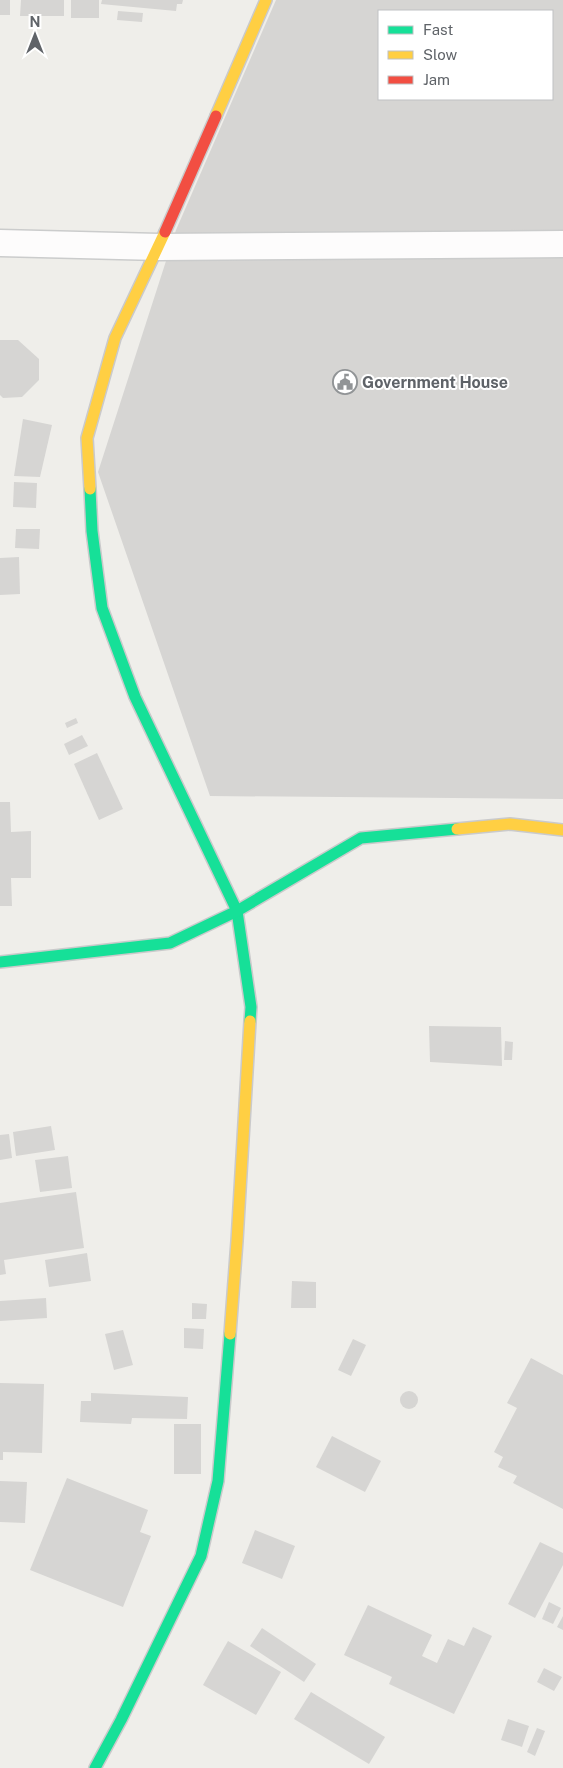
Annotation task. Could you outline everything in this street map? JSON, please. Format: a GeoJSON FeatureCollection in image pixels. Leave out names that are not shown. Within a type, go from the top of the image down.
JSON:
{"type":"FeatureCollection","features":[{"type":"Feature","properties":{"kind":"street"},"geometry":{"type":"LineString","coordinates":[[95,1768],[121,1720],[201,1556],[218,1481],[237,1241],[252,1007],[238,911],[135,697],[102,608],[92,531],[88,438],[115,338],[159,247],[266,0]]}},
{"type":"Feature","properties":{"kind":"street"},"geometry":{"type":"LineString","coordinates":[[0,243],[159,247],[563,244]]}},
{"type":"Feature","properties":{"kind":"street"},"geometry":{"type":"LineString","coordinates":[[0,962],[170,943],[238,911],[361,838],[510,824],[563,830]]}},
{"type":"Feature","properties":{"kind":"building"},"geometry":{"type":"Polygon","coordinates":[[[0,0],[10,0],[10,15],[0,15],[0,0]]]}},
{"type":"Feature","properties":{"kind":"building"},"geometry":{"type":"Polygon","coordinates":[[[21,0],[64,0],[64,16],[20,16],[21,0]]]}},
{"type":"Feature","properties":{"kind":"building"},"geometry":{"type":"Polygon","coordinates":[[[71,0],[99,0],[99,18],[71,18],[71,0]]]}},
{"type":"Feature","properties":{"kind":"building"},"geometry":{"type":"Polygon","coordinates":[[[102,0],[183,0],[182,4],[177,4],[176,11],[101,4],[102,0]]]}},
{"type":"Feature","properties":{"kind":"building","name":"Government House"},"geometry":{"type":"Polygon","coordinates":[[[276,0],[563,0],[563,799],[210,796],[98,472],[176,230],[276,0]]]}},
{"type":"Feature","properties":{"kind":"building"},"geometry":{"type":"Polygon","coordinates":[[[118,11],[143,13],[142,22],[117,20],[118,11]]]}},
{"type":"Feature","properties":{"kind":"building"},"geometry":{"type":"Polygon","coordinates":[[[0,340],[18,340],[39,359],[39,380],[22,397],[3,398],[0,395],[0,340]]]}},
{"type":"Feature","properties":{"kind":"building"},"geometry":{"type":"Polygon","coordinates":[[[23,419],[52,425],[40,477],[14,476],[23,419]]]}},
{"type":"Feature","properties":{"kind":"building"},"geometry":{"type":"Polygon","coordinates":[[[14,482],[37,483],[36,508],[13,507],[14,482]]]}},
{"type":"Feature","properties":{"kind":"building"},"geometry":{"type":"Polygon","coordinates":[[[16,529],[40,529],[39,549],[15,548],[16,529]]]}},
{"type":"Feature","properties":{"kind":"building"},"geometry":{"type":"Polygon","coordinates":[[[19,557],[20,594],[0,595],[0,558],[19,557]]]}},
{"type":"Feature","properties":{"kind":"building"},"geometry":{"type":"Polygon","coordinates":[[[76,718],[78,723],[67,728],[65,723],[76,718]]]}},
{"type":"Feature","properties":{"kind":"building"},"geometry":{"type":"Polygon","coordinates":[[[82,735],[88,746],[69,755],[64,744],[82,735]]]}},
{"type":"Feature","properties":{"kind":"building"},"geometry":{"type":"Polygon","coordinates":[[[97,753],[123,809],[99,820],[74,764],[97,753]]]}},
{"type":"Feature","properties":{"kind":"building"},"geometry":{"type":"Polygon","coordinates":[[[0,802],[10,802],[11,832],[31,831],[31,878],[11,878],[12,906],[0,906],[0,802]]]}},
{"type":"Feature","properties":{"kind":"building"},"geometry":{"type":"Polygon","coordinates":[[[429,1026],[501,1027],[502,1066],[430,1062],[429,1026]]]}},
{"type":"Feature","properties":{"kind":"building"},"geometry":{"type":"Polygon","coordinates":[[[505,1041],[513,1042],[512,1060],[504,1060],[505,1041]]]}},
{"type":"Feature","properties":{"kind":"building"},"geometry":{"type":"Polygon","coordinates":[[[51,1126],[55,1150],[16,1156],[13,1132],[51,1126]]]}},
{"type":"Feature","properties":{"kind":"building"},"geometry":{"type":"Polygon","coordinates":[[[9,1134],[12,1158],[0,1160],[0,1135],[9,1134]]]}},
{"type":"Feature","properties":{"kind":"building"},"geometry":{"type":"Polygon","coordinates":[[[68,1156],[72,1188],[40,1192],[35,1160],[68,1156]]]}},
{"type":"Feature","properties":{"kind":"building"},"geometry":{"type":"Polygon","coordinates":[[[76,1192],[84,1248],[4,1260],[6,1274],[0,1275],[0,1203],[76,1192]]]}},
{"type":"Feature","properties":{"kind":"building"},"geometry":{"type":"Polygon","coordinates":[[[87,1253],[91,1281],[49,1287],[45,1260],[87,1253]]]}},
{"type":"Feature","properties":{"kind":"building"},"geometry":{"type":"Polygon","coordinates":[[[292,1281],[316,1282],[316,1308],[291,1308],[292,1281]]]}},
{"type":"Feature","properties":{"kind":"building"},"geometry":{"type":"Polygon","coordinates":[[[46,1298],[47,1318],[0,1321],[0,1301],[46,1298]]]}},
{"type":"Feature","properties":{"kind":"building"},"geometry":{"type":"Polygon","coordinates":[[[192,1303],[207,1304],[206,1319],[192,1319],[192,1303]]]}},
{"type":"Feature","properties":{"kind":"building"},"geometry":{"type":"Polygon","coordinates":[[[184,1328],[204,1329],[203,1349],[184,1348],[184,1328]]]}},
{"type":"Feature","properties":{"kind":"building"},"geometry":{"type":"Polygon","coordinates":[[[123,1330],[133,1365],[114,1370],[105,1334],[123,1330]]]}},
{"type":"Feature","properties":{"kind":"building"},"geometry":{"type":"Polygon","coordinates":[[[353,1339],[366,1345],[351,1376],[338,1370],[353,1339]]]}},
{"type":"Feature","properties":{"kind":"building"},"geometry":{"type":"Polygon","coordinates":[[[531,1358],[563,1375],[563,1509],[513,1483],[517,1476],[498,1467],[503,1457],[494,1452],[517,1408],[507,1403],[531,1358]]]}},
{"type":"Feature","properties":{"kind":"building"},"geometry":{"type":"Polygon","coordinates":[[[0,1383],[44,1384],[42,1453],[3,1452],[3,1460],[0,1460],[0,1383]]]}},
{"type":"Feature","properties":{"kind":"building"},"geometry":{"type":"Polygon","coordinates":[[[409,1391],[415,1394],[418,1400],[415,1406],[409,1409],[403,1406],[400,1400],[403,1394],[409,1391]]]}},
{"type":"Feature","properties":{"kind":"building"},"geometry":{"type":"Polygon","coordinates":[[[91,1393],[188,1397],[187,1419],[132,1418],[131,1424],[80,1422],[81,1401],[91,1401],[91,1393]]]}},
{"type":"Feature","properties":{"kind":"building"},"geometry":{"type":"Polygon","coordinates":[[[174,1424],[201,1424],[201,1474],[174,1474],[174,1424]]]}},
{"type":"Feature","properties":{"kind":"building"},"geometry":{"type":"Polygon","coordinates":[[[332,1436],[381,1461],[365,1492],[316,1467],[332,1436]]]}},
{"type":"Feature","properties":{"kind":"building"},"geometry":{"type":"Polygon","coordinates":[[[67,1478],[148,1510],[140,1532],[151,1536],[123,1607],[30,1570],[67,1478]]]}},
{"type":"Feature","properties":{"kind":"building"},"geometry":{"type":"Polygon","coordinates":[[[0,1481],[27,1482],[25,1523],[0,1522],[0,1481]]]}},
{"type":"Feature","properties":{"kind":"building"},"geometry":{"type":"Polygon","coordinates":[[[255,1530],[295,1546],[282,1579],[242,1563],[255,1530]]]}},
{"type":"Feature","properties":{"kind":"building"},"geometry":{"type":"Polygon","coordinates":[[[540,1542],[563,1553],[563,1565],[535,1618],[508,1604],[540,1542]]]}},
{"type":"Feature","properties":{"kind":"building"},"geometry":{"type":"Polygon","coordinates":[[[549,1602],[561,1608],[553,1624],[542,1619],[549,1602]]]}},
{"type":"Feature","properties":{"kind":"building"},"geometry":{"type":"Polygon","coordinates":[[[368,1605],[432,1635],[422,1656],[437,1663],[448,1639],[464,1646],[473,1627],[492,1636],[454,1714],[389,1684],[392,1677],[344,1655],[368,1605]]]}},
{"type":"Feature","properties":{"kind":"building"},"geometry":{"type":"Polygon","coordinates":[[[563,1616],[563,1630],[557,1627],[563,1616]]]}},
{"type":"Feature","properties":{"kind":"building"},"geometry":{"type":"Polygon","coordinates":[[[262,1628],[316,1664],[304,1682],[250,1646],[262,1628]]]}},
{"type":"Feature","properties":{"kind":"building"},"geometry":{"type":"Polygon","coordinates":[[[228,1641],[281,1672],[256,1715],[203,1685],[228,1641]]]}},
{"type":"Feature","properties":{"kind":"building"},"geometry":{"type":"Polygon","coordinates":[[[544,1668],[562,1677],[554,1691],[537,1682],[544,1668]]]}},
{"type":"Feature","properties":{"kind":"building"},"geometry":{"type":"Polygon","coordinates":[[[311,1692],[385,1737],[369,1764],[294,1719],[311,1692]]]}},
{"type":"Feature","properties":{"kind":"building"},"geometry":{"type":"Polygon","coordinates":[[[508,1719],[529,1726],[522,1747],[501,1740],[508,1719]]]}},
{"type":"Feature","properties":{"kind":"building"},"geometry":{"type":"Polygon","coordinates":[[[537,1728],[545,1731],[535,1756],[527,1752],[537,1728]]]}},
{"type":"Feature","properties":{"kind":"traffic: fast"},"geometry":{"type":"LineString","coordinates":[[90,489],[92,531],[102,608],[135,697],[237,911],[251,1007],[250,1021]]}},
{"type":"Feature","properties":{"kind":"traffic: fast"},"geometry":{"type":"LineString","coordinates":[[0,962],[170,943],[237,911],[361,838],[457,829]]}},
{"type":"Feature","properties":{"kind":"traffic: fast"},"geometry":{"type":"LineString","coordinates":[[95,1768],[121,1720],[201,1556],[218,1481],[230,1334]]}},
{"type":"Feature","properties":{"kind":"traffic: slow"},"geometry":{"type":"LineString","coordinates":[[216,116],[266,0]]}},
{"type":"Feature","properties":{"kind":"traffic: slow"},"geometry":{"type":"LineString","coordinates":[[90,489],[87,438],[115,338],[165,232]]}},
{"type":"Feature","properties":{"kind":"traffic: slow"},"geometry":{"type":"LineString","coordinates":[[457,829],[510,824],[563,830]]}},
{"type":"Feature","properties":{"kind":"traffic: slow"},"geometry":{"type":"LineString","coordinates":[[230,1334],[250,1021]]}},
{"type":"Feature","properties":{"kind":"traffic: jam"},"geometry":{"type":"LineString","coordinates":[[165,232],[216,116]]}},
{"type":"Feature","properties":{"kind":"place","name":"Government House"},"geometry":{"type":"Point","coordinates":[345,382]}}]}
